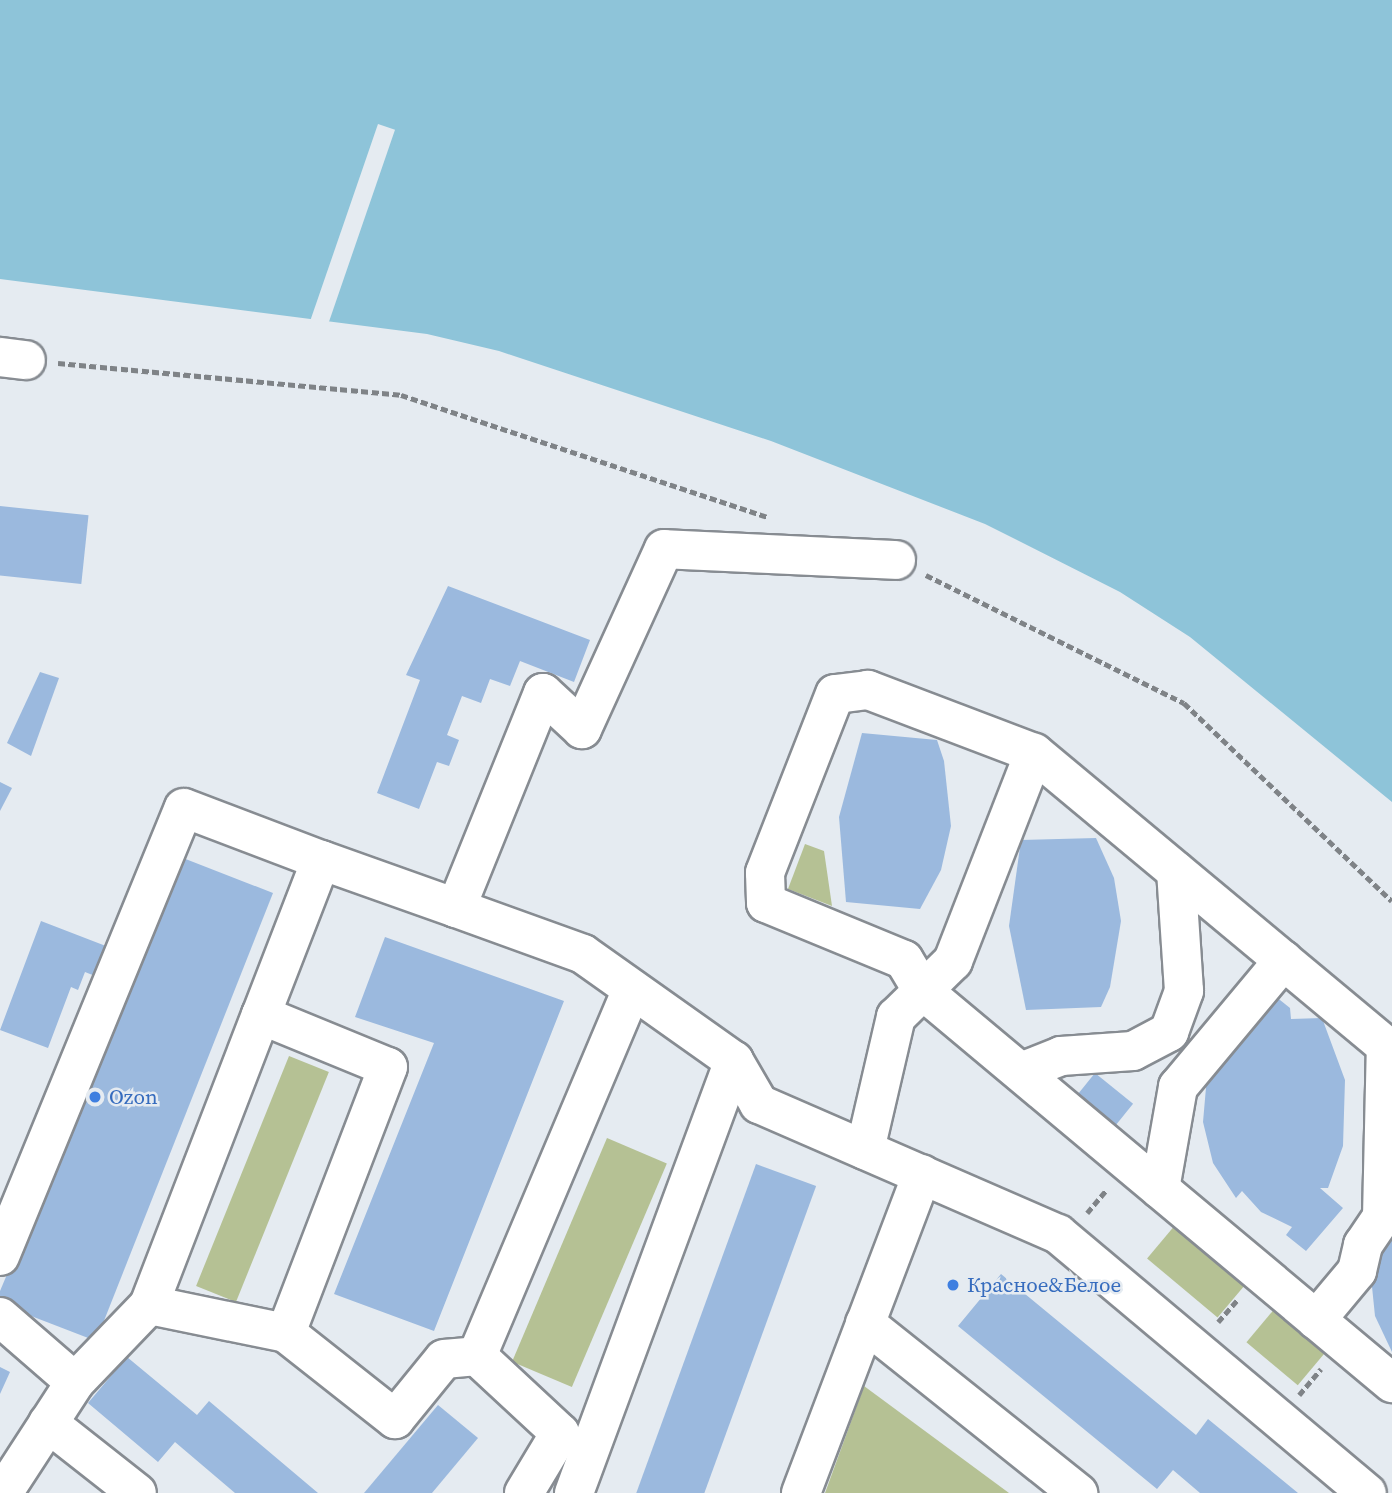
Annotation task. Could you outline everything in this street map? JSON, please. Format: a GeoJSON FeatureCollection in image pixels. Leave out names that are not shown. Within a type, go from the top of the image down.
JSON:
{"type":"FeatureCollection","features":[{"type":"Feature","properties":{"kind":"street"},"geometry":{"type":"LineString","coordinates":[[456,908],[543,693],[582,729],[664,549],[896,560]]}},
{"type":"Feature","properties":{"kind":"street"},"geometry":{"type":"LineString","coordinates":[[1316,1320],[1357,1270],[1363,1245],[1382,1217],[1389,1048],[1034,753],[868,690],[835,694],[765,873],[766,903],[904,960],[922,990],[1021,1072],[1316,1320],[1392,1383]]}},
{"type":"Feature","properties":{"kind":"street"},"geometry":{"type":"LineString","coordinates":[[865,1150],[896,1017],[953,961],[1034,753]]}},
{"type":"Feature","properties":{"kind":"street"},"geometry":{"type":"LineString","coordinates":[[0,1256],[184,808],[583,954],[734,1061],[759,1104],[922,1174],[1064,1240],[1367,1493]]}},
{"type":"Feature","properties":{"kind":"street"},"geometry":{"type":"LineString","coordinates":[[2,1493],[75,1382],[149,1305],[321,860]]}},
{"type":"Feature","properties":{"kind":"street"},"geometry":{"type":"LineString","coordinates":[[1021,1072],[1060,1056],[1133,1051],[1170,1032],[1184,991],[1176,871]]}},
{"type":"Feature","properties":{"kind":"street"},"geometry":{"type":"LineString","coordinates":[[1160,1189],[1178,1087],[1284,960]]}},
{"type":"Feature","properties":{"kind":"street"},"geometry":{"type":"LineString","coordinates":[[477,1356],[632,989]]}},
{"type":"Feature","properties":{"kind":"street"},"geometry":{"type":"LineString","coordinates":[[261,1015],[388,1067],[286,1333]]}},
{"type":"Feature","properties":{"kind":"street"},"geometry":{"type":"LineString","coordinates":[[574,1493],[734,1061]]}},
{"type":"Feature","properties":{"kind":"street"},"geometry":{"type":"LineString","coordinates":[[801,1493],[922,1174]]}},
{"type":"Feature","properties":{"kind":"street"},"geometry":{"type":"LineString","coordinates":[[149,1305],[286,1333],[395,1419],[444,1359],[477,1356],[560,1433],[524,1493]]}},
{"type":"Feature","properties":{"kind":"street"},"geometry":{"type":"LineString","coordinates":[[0,1318],[75,1382]]}},
{"type":"Feature","properties":{"kind":"street"},"geometry":{"type":"LineString","coordinates":[[865,1323],[1078,1493]]}},
{"type":"Feature","properties":{"kind":"street"},"geometry":{"type":"LineString","coordinates":[[48,1423],[137,1493]]}},
{"type":"Feature","properties":{"kind":"path"},"geometry":{"type":"LineString","coordinates":[[1064,1240],[1129,1163]]}},
{"type":"Feature","properties":{"kind":"path"},"geometry":{"type":"LineString","coordinates":[[1195,1350],[1243,1293]]}},
{"type":"Feature","properties":{"kind":"path"},"geometry":{"type":"LineString","coordinates":[[1279,1419],[1326,1363]]}},
{"type":"Feature","properties":{"kind":"green space"},"geometry":{"type":"Polygon","coordinates":[[[805,844],[824,851],[832,906],[788,889],[805,844]]]}},
{"type":"Feature","properties":{"kind":"green space"},"geometry":{"type":"Polygon","coordinates":[[[289,1056],[329,1072],[236,1302],[196,1286],[289,1056]]]}},
{"type":"Feature","properties":{"kind":"green space"},"geometry":{"type":"Polygon","coordinates":[[[607,1138],[667,1163],[572,1387],[512,1362],[607,1138]]]}},
{"type":"Feature","properties":{"kind":"green space"},"geometry":{"type":"Polygon","coordinates":[[[1176,1224],[1246,1283],[1218,1318],[1147,1258],[1176,1224]]]}},
{"type":"Feature","properties":{"kind":"green space"},"geometry":{"type":"Polygon","coordinates":[[[1276,1307],[1327,1350],[1298,1385],[1246,1342],[1276,1307]]]}},
{"type":"Feature","properties":{"kind":"green space"},"geometry":{"type":"Polygon","coordinates":[[[864,1386],[1009,1493],[825,1493],[864,1386]]]}},
{"type":"Feature","properties":{"kind":"water"},"geometry":{"type":"Polygon","coordinates":[[[0,0],[1392,0],[1392,802],[1190,637],[1120,592],[985,524],[771,441],[499,351],[427,334],[0,279],[0,0]]]}},
{"type":"Feature","properties":{"kind":"pier"},"geometry":{"type":"Polygon","coordinates":[[[378,124],[395,130],[327,328],[310,323],[378,124]]]}},
{"type":"Feature","properties":{"kind":"building"},"geometry":{"type":"Polygon","coordinates":[[[0,506],[89,515],[81,584],[0,575],[0,506]]]}},
{"type":"Feature","properties":{"kind":"building"},"geometry":{"type":"Polygon","coordinates":[[[448,586],[590,640],[574,682],[520,661],[510,686],[490,679],[481,703],[462,696],[447,735],[459,740],[449,766],[437,762],[419,809],[377,793],[420,680],[406,675],[448,586]]]}},
{"type":"Feature","properties":{"kind":"building"},"geometry":{"type":"Polygon","coordinates":[[[40,672],[59,678],[31,756],[7,743],[40,672]]]}},
{"type":"Feature","properties":{"kind":"building"},"geometry":{"type":"Polygon","coordinates":[[[862,733],[937,740],[944,761],[951,826],[941,870],[920,909],[846,902],[839,817],[862,733]]]}},
{"type":"Feature","properties":{"kind":"building"},"geometry":{"type":"Polygon","coordinates":[[[0,782],[12,788],[0,811],[0,782]]]}},
{"type":"Feature","properties":{"kind":"building"},"geometry":{"type":"Polygon","coordinates":[[[1096,838],[1114,878],[1121,921],[1110,987],[1101,1007],[1026,1010],[1009,926],[1021,840],[1096,838]]]}},
{"type":"Feature","properties":{"kind":"building"},"geometry":{"type":"Polygon","coordinates":[[[183,858],[273,893],[96,1341],[0,1304],[0,1291],[183,858]]]}},
{"type":"Feature","properties":{"kind":"building"},"geometry":{"type":"Polygon","coordinates":[[[41,921],[111,948],[100,978],[85,972],[78,990],[71,987],[48,1048],[0,1030],[41,921]]]}},
{"type":"Feature","properties":{"kind":"building"},"geometry":{"type":"Polygon","coordinates":[[[385,937],[564,1001],[434,1331],[334,1294],[434,1043],[355,1017],[385,937]]]}},
{"type":"Feature","properties":{"kind":"building"},"geometry":{"type":"Polygon","coordinates":[[[1270,992],[1290,1008],[1291,1019],[1322,1018],[1345,1080],[1343,1146],[1328,1188],[1320,1188],[1343,1208],[1306,1251],[1286,1235],[1292,1227],[1261,1212],[1242,1191],[1236,1198],[1213,1163],[1203,1122],[1207,1076],[1270,992]]]}},
{"type":"Feature","properties":{"kind":"building"},"geometry":{"type":"Polygon","coordinates":[[[1095,1073],[1133,1104],[1116,1125],[1078,1094],[1095,1073]]]}},
{"type":"Feature","properties":{"kind":"building"},"geometry":{"type":"Polygon","coordinates":[[[756,1164],[816,1186],[704,1493],[636,1493],[756,1164]]]}},
{"type":"Feature","properties":{"kind":"building"},"geometry":{"type":"Polygon","coordinates":[[[1392,1213],[1392,1352],[1375,1316],[1371,1277],[1392,1213]]]}},
{"type":"Feature","properties":{"kind":"building"},"geometry":{"type":"Polygon","coordinates":[[[1001,1274],[1196,1435],[1208,1419],[1298,1493],[1200,1493],[1173,1470],[1157,1489],[958,1326],[1001,1274]]]}},
{"type":"Feature","properties":{"kind":"building"},"geometry":{"type":"Polygon","coordinates":[[[127,1357],[197,1415],[209,1401],[318,1493],[235,1493],[175,1442],[158,1462],[88,1403],[127,1357]]]}},
{"type":"Feature","properties":{"kind":"building"},"geometry":{"type":"Polygon","coordinates":[[[0,1367],[10,1372],[0,1394],[0,1367]]]}},
{"type":"Feature","properties":{"kind":"building"},"geometry":{"type":"Polygon","coordinates":[[[438,1405],[478,1438],[432,1493],[364,1493],[438,1405]]]}},
{"type":"Feature","properties":{"kind":"place","name":"Ozon"},"geometry":{"type":"Point","coordinates":[95,1097]}},
{"type":"Feature","properties":{"kind":"place","name":"Красное&Белое"},"geometry":{"type":"Point","coordinates":[953,1285]}}]}
